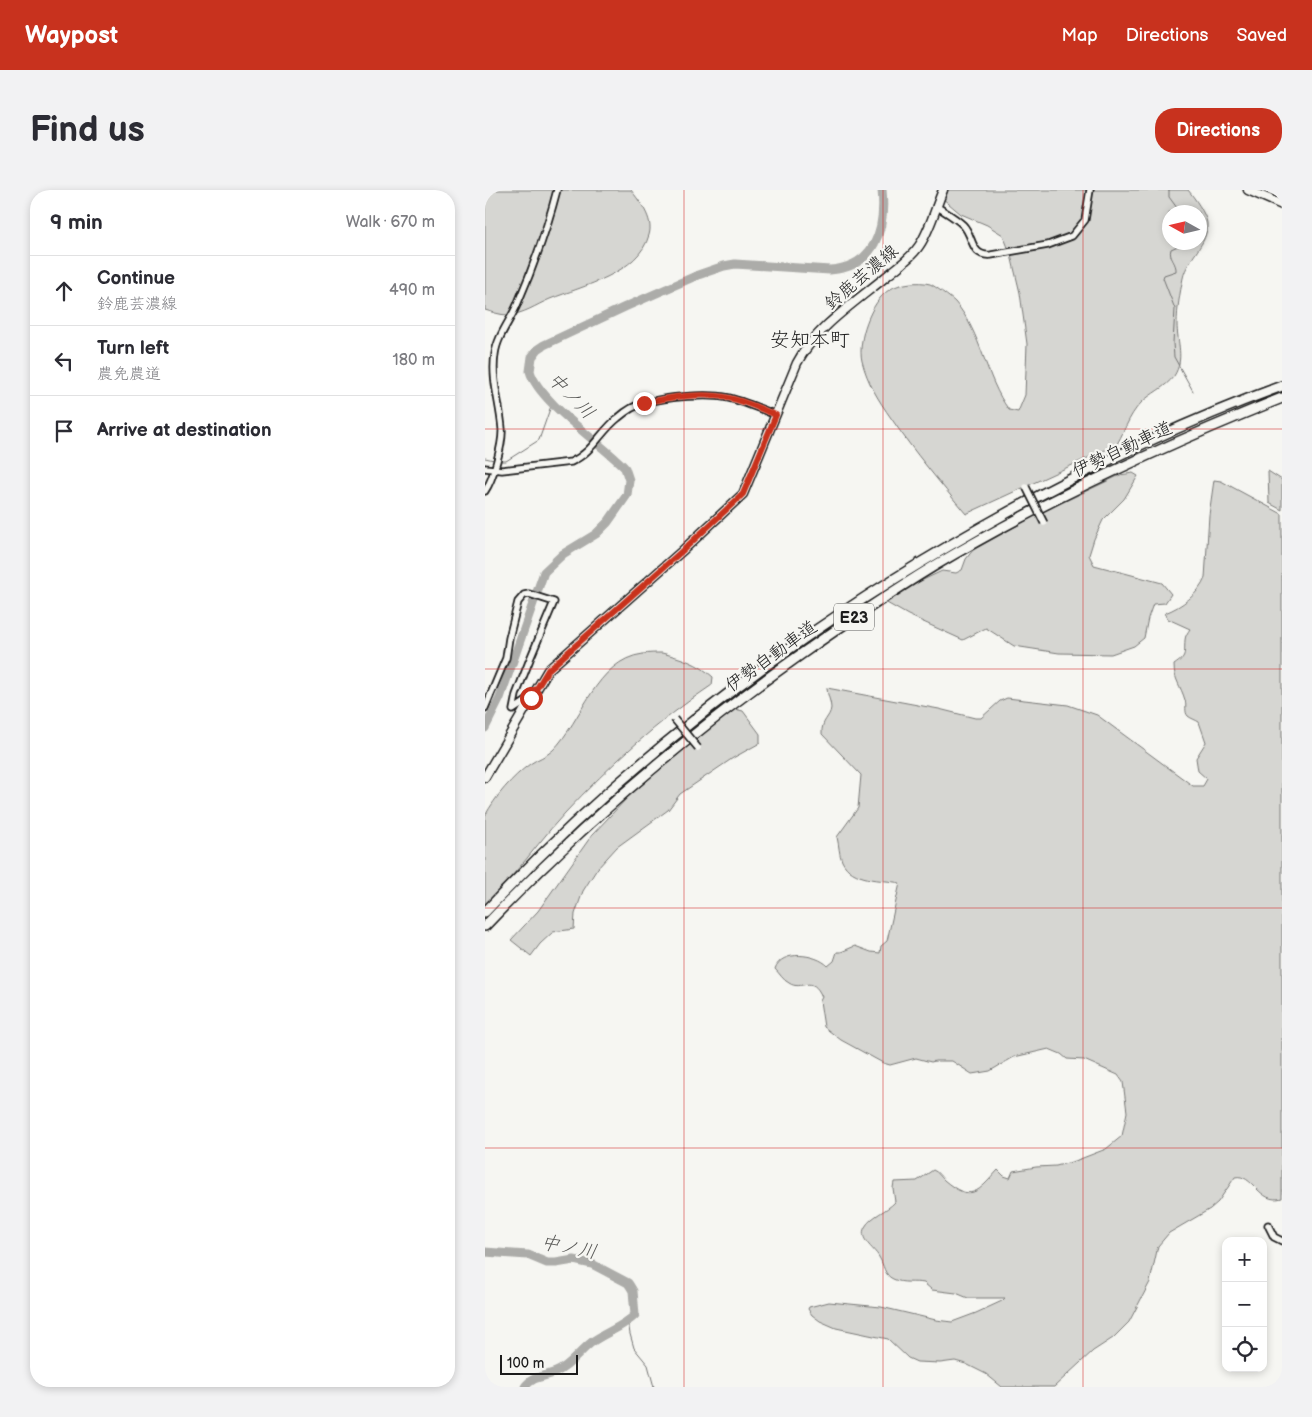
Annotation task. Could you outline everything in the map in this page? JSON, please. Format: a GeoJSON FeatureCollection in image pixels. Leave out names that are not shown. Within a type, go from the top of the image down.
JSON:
{"type":"FeatureCollection","features":[{"type":"Feature","properties":{"kind":"highway","name":"伊勢自動車道"},"geometry":{"type":"LineString","coordinates":[[485,912],[569,828],[666,744],[762,668],[856,603],[931,556],[1075,477],[1194,422],[1282,386]]}},
{"type":"Feature","properties":{"kind":"highway","name":"伊勢自動車道"},"geometry":{"type":"LineString","coordinates":[[485,926],[556,855],[672,752],[766,679],[864,611],[936,565],[1075,489],[1199,432],[1282,398]]}},
{"type":"Feature","properties":{"kind":"main road","name":"鈴鹿芸濃線"},"geometry":{"type":"LineString","coordinates":[[485,777],[548,670],[743,494],[805,348],[819,333],[904,262],[918,247],[926,233],[943,190]]}},
{"type":"Feature","properties":{"kind":"main road"},"geometry":{"type":"LineString","coordinates":[[1248,190],[1282,205]]}},
{"type":"Feature","properties":{"kind":"street"},"geometry":{"type":"LineString","coordinates":[[485,491],[495,467],[502,431],[494,382],[495,351],[525,287],[547,226],[557,190]]}},
{"type":"Feature","properties":{"kind":"street"},"geometry":{"type":"LineString","coordinates":[[936,206],[966,228],[976,250],[983,255],[991,256],[1048,244],[1072,236],[1085,220],[1090,190]]}},
{"type":"Feature","properties":{"kind":"street"},"geometry":{"type":"LineString","coordinates":[[485,468],[571,462],[578,459],[591,448],[616,419],[644,403],[669,399],[718,396],[741,401],[776,415]]}},
{"type":"Feature","properties":{"kind":"street"},"geometry":{"type":"LineString","coordinates":[[1026,487],[1044,522]]}},
{"type":"Feature","properties":{"kind":"street"},"geometry":{"type":"LineString","coordinates":[[485,708],[506,658],[518,602],[524,595],[529,594],[554,602],[547,614],[518,690],[513,710],[531,698]]}},
{"type":"Feature","properties":{"kind":"street"},"geometry":{"type":"LineString","coordinates":[[674,719],[698,748]]}},
{"type":"Feature","properties":{"kind":"street"},"geometry":{"type":"LineString","coordinates":[[1268,1225],[1274,1237],[1282,1241]]}},
{"type":"Feature","properties":{"kind":"shaded area"},"geometry":{"type":"Polygon","coordinates":[[[485,190],[631,190],[648,217],[650,223],[649,235],[643,248],[634,259],[622,269],[593,283],[519,313],[508,315],[485,310],[485,190]]]}},
{"type":"Feature","properties":{"kind":"shaded area"},"geometry":{"type":"Polygon","coordinates":[[[938,190],[1188,190],[1199,205],[1162,205],[1162,250],[1197,250],[1183,278],[1177,318],[1180,357],[1174,376],[1145,399],[1137,408],[1129,419],[1114,449],[1105,450],[966,514],[918,455],[882,405],[867,376],[861,353],[867,322],[882,295],[903,284],[930,284],[953,300],[964,314],[978,341],[994,384],[1001,397],[1009,410],[1018,412],[1025,395],[1027,344],[1020,293],[1011,255],[1003,235],[987,225],[961,214],[942,198],[938,190]]]}},
{"type":"Feature","properties":{"kind":"shaded area"},"geometry":{"type":"Polygon","coordinates":[[[1268,471],[1282,480],[1282,510],[1269,503],[1268,471]]]}},
{"type":"Feature","properties":{"kind":"shaded area"},"geometry":{"type":"Polygon","coordinates":[[[1133,473],[1138,476],[1124,499],[1103,520],[1089,555],[1094,565],[1162,583],[1171,594],[1165,603],[1153,604],[1144,638],[1134,646],[1111,654],[1059,653],[1014,646],[986,628],[963,640],[908,615],[885,602],[906,588],[942,571],[956,573],[962,570],[966,559],[973,550],[1036,515],[1120,475],[1133,473]]]}},
{"type":"Feature","properties":{"kind":"shaded area"},"geometry":{"type":"Polygon","coordinates":[[[1214,480],[1221,481],[1282,514],[1282,1198],[1274,1199],[1267,1197],[1247,1180],[1235,1177],[1218,1202],[1210,1209],[1169,1233],[1158,1246],[1150,1282],[1129,1322],[1113,1338],[1093,1351],[1054,1387],[1002,1387],[986,1374],[966,1364],[955,1361],[940,1363],[917,1362],[908,1358],[888,1339],[836,1328],[820,1321],[808,1309],[809,1307],[829,1302],[881,1307],[952,1322],[1002,1301],[1005,1298],[968,1298],[956,1293],[932,1290],[924,1283],[893,1279],[884,1270],[879,1257],[867,1243],[863,1231],[865,1227],[871,1220],[895,1202],[894,1182],[917,1181],[933,1170],[953,1187],[968,1193],[979,1189],[998,1170],[1004,1176],[1010,1178],[1013,1171],[1056,1166],[1106,1149],[1122,1136],[1127,1112],[1123,1082],[1118,1075],[1084,1060],[1067,1059],[1049,1049],[1014,1057],[990,1071],[972,1074],[952,1061],[931,1062],[916,1058],[890,1065],[883,1063],[841,1040],[824,1027],[820,1001],[822,997],[814,986],[807,984],[798,986],[789,983],[775,969],[784,958],[792,956],[808,956],[828,966],[834,961],[837,952],[855,946],[880,953],[881,946],[887,941],[900,883],[860,876],[847,868],[842,861],[837,837],[858,808],[861,775],[822,734],[824,722],[831,708],[827,688],[939,709],[975,718],[981,718],[1000,701],[1007,698],[1068,705],[1097,715],[1193,786],[1203,786],[1207,779],[1198,771],[1196,758],[1206,742],[1199,722],[1187,714],[1185,700],[1174,670],[1174,665],[1184,655],[1185,639],[1190,629],[1168,619],[1165,613],[1189,599],[1205,578],[1209,515],[1214,480]]]}},
{"type":"Feature","properties":{"kind":"shaded area"},"geometry":{"type":"Polygon","coordinates":[[[662,653],[683,659],[701,668],[713,677],[712,685],[635,744],[599,778],[558,821],[485,905],[485,816],[494,802],[510,781],[523,769],[553,750],[573,724],[591,693],[613,667],[627,659],[643,654],[662,653]]]}},
{"type":"Feature","properties":{"kind":"shaded area"},"geometry":{"type":"Polygon","coordinates":[[[735,709],[743,711],[760,734],[760,743],[733,758],[680,794],[668,810],[617,847],[597,869],[583,891],[575,914],[574,929],[553,932],[531,956],[511,940],[538,911],[592,835],[628,797],[724,715],[735,709]]]}},
{"type":"Feature","properties":{"kind":"waterway","name":"中ノ川"},"geometry":{"type":"LineString","coordinates":[[485,728],[500,698],[544,572],[563,554],[596,534],[608,522],[627,495],[629,480],[625,468],[558,409],[535,383],[530,371],[532,357],[544,345],[625,307],[698,275],[724,266],[735,264],[830,270],[858,262],[867,254],[879,232],[882,219],[882,190]]}},
{"type":"Feature","properties":{"kind":"waterway"},"geometry":{"type":"LineString","coordinates":[[1169,190],[1169,197],[1175,205]]}},
{"type":"Feature","properties":{"kind":"waterway"},"geometry":{"type":"LineString","coordinates":[[1171,250],[1176,271],[1164,275],[1163,278],[1175,309],[1174,357],[1193,391]]}},
{"type":"Feature","properties":{"kind":"waterway"},"geometry":{"type":"LineString","coordinates":[[501,461],[506,461],[539,440],[552,403]]}},
{"type":"Feature","properties":{"kind":"waterway"},"geometry":{"type":"LineString","coordinates":[[485,458],[494,460]]}},
{"type":"Feature","properties":{"kind":"waterway","name":"中ノ川"},"geometry":{"type":"LineString","coordinates":[[485,1252],[528,1255],[547,1263],[574,1260],[592,1264],[628,1283],[633,1291],[635,1315],[592,1342],[561,1369],[535,1379],[525,1387]]}},
{"type":"Feature","properties":{"kind":"waterway"},"geometry":{"type":"LineString","coordinates":[[628,1321],[634,1348],[648,1365],[654,1387]]}},
{"type":"Feature","properties":{"kind":"district","name":"安知本町"},"geometry":{"type":"Point","coordinates":[810,339]}},
{"type":"Feature","properties":{"kind":"route"},"geometry":{"type":"LineString","coordinates":[[531,698],[548,670],[743,494],[776,415],[741,401],[718,396],[659,400],[644,403]]}}]}
